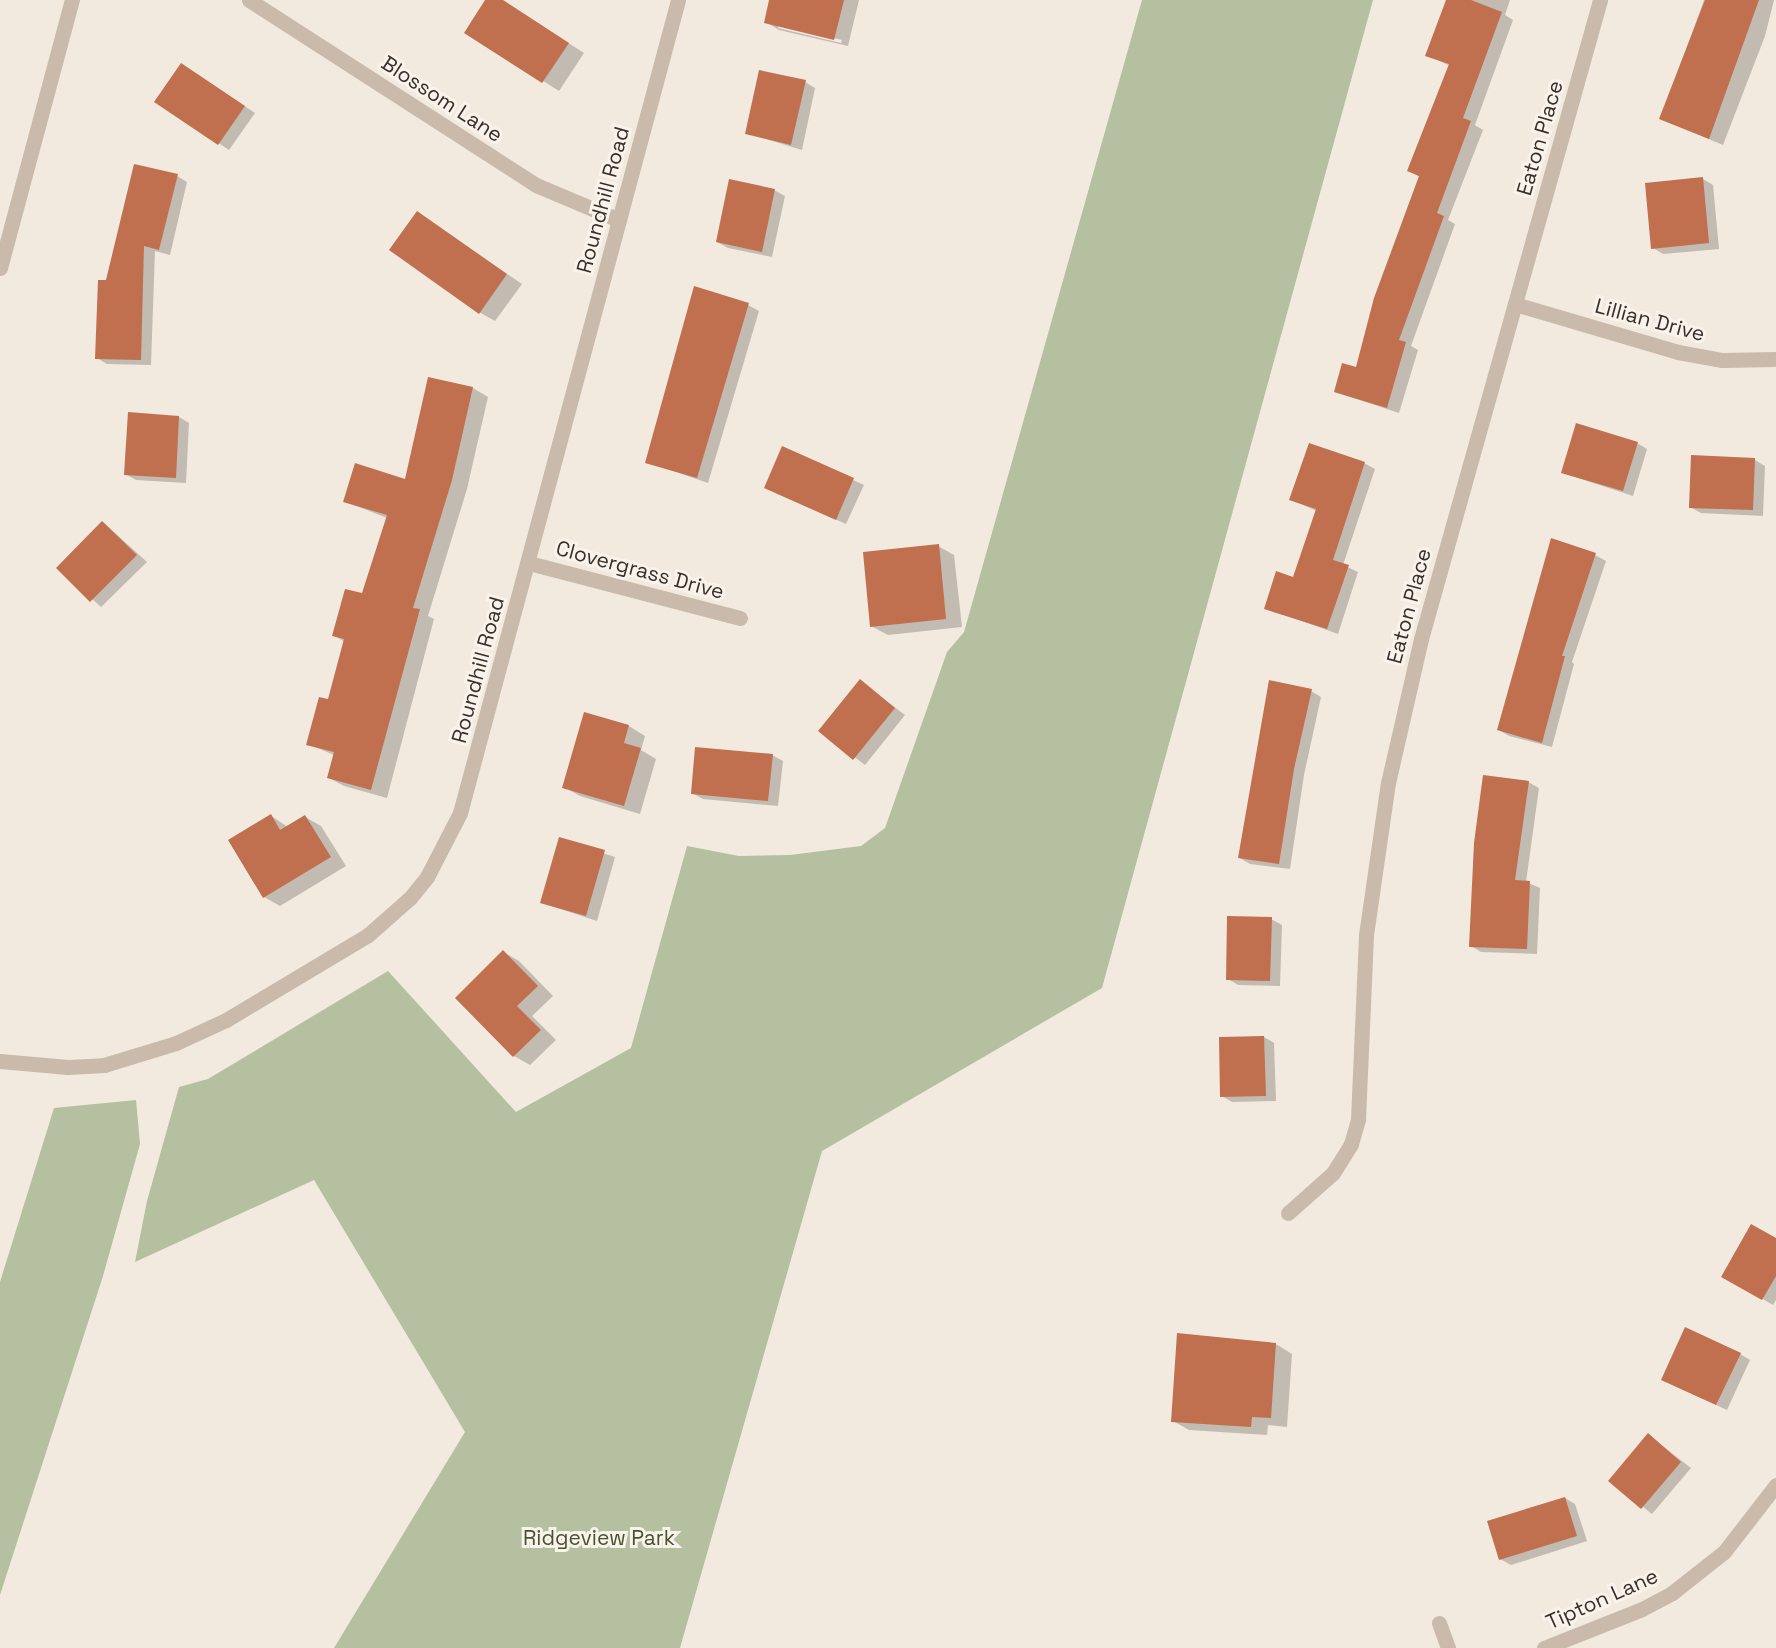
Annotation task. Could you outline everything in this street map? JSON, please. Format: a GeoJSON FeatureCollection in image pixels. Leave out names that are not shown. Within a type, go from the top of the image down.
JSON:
{"type":"FeatureCollection","features":[{"type":"Feature","properties":{"kind":"street"},"geometry":{"type":"LineString","coordinates":[[0,268],[72,0]]}},
{"type":"Feature","properties":{"kind":"street","name":"Blossom Lane"},"geometry":{"type":"LineString","coordinates":[[249,0],[536,185],[619,220]]}},
{"type":"Feature","properties":{"kind":"street","name":"Roundhill Road"},"geometry":{"type":"LineString","coordinates":[[0,1061],[68,1067],[130,1060],[226,1020],[386,921],[427,877],[450,839],[529,563],[678,0]]}},
{"type":"Feature","properties":{"kind":"street","name":"Eaton Place"},"geometry":{"type":"LineString","coordinates":[[1288,1213],[1333,1173],[1351,1144],[1358,1119],[1366,935],[1388,783],[1421,639],[1600,0]]}},
{"type":"Feature","properties":{"kind":"street","name":"Lillian Drive"},"geometry":{"type":"LineString","coordinates":[[1515,304],[1678,352],[1722,360],[1776,359]]}},
{"type":"Feature","properties":{"kind":"street","name":"Clovergrass Drive"},"geometry":{"type":"LineString","coordinates":[[529,563],[740,618]]}},
{"type":"Feature","properties":{"kind":"street","name":"Tipton Lane"},"geometry":{"type":"LineString","coordinates":[[1544,1648],[1642,1609],[1681,1587],[1743,1532],[1776,1485]]}},
{"type":"Feature","properties":{"kind":"street"},"geometry":{"type":"LineString","coordinates":[[1439,1623],[1448,1648]]}},
{"type":"Feature","properties":{"kind":"green space","name":"Ridgeview Park"},"geometry":{"type":"Polygon","coordinates":[[[1142,0],[1373,0],[1102,988],[822,1151],[680,1648],[334,1648],[465,1432],[314,1180],[135,1262],[147,1201],[179,1087],[208,1079],[388,971],[516,1112],[631,1048],[687,846],[739,856],[790,855],[861,846],[885,828],[947,652],[964,632],[1142,0]]]}},
{"type":"Feature","properties":{"kind":"green space"},"geometry":{"type":"Polygon","coordinates":[[[136,1100],[140,1144],[103,1276],[0,1595],[0,1282],[54,1108],[136,1100]]]}},
{"type":"Feature","properties":{"kind":"building"},"geometry":{"type":"Polygon","coordinates":[[[485,0],[503,0],[569,43],[542,83],[464,33],[485,0]]]}},
{"type":"Feature","properties":{"kind":"building"},"geometry":{"type":"Polygon","coordinates":[[[769,0],[844,0],[834,40],[764,23],[769,0]]]}},
{"type":"Feature","properties":{"kind":"building"},"geometry":{"type":"Polygon","coordinates":[[[1446,0],[1471,0],[1502,12],[1463,118],[1471,121],[1437,213],[1444,216],[1399,340],[1406,342],[1387,408],[1334,392],[1342,363],[1356,367],[1374,298],[1419,176],[1407,171],[1449,64],[1425,56],[1446,0]]]}},
{"type":"Feature","properties":{"kind":"building"},"geometry":{"type":"Polygon","coordinates":[[[1705,0],[1759,0],[1709,139],[1659,119],[1705,0]]]}},
{"type":"Feature","properties":{"kind":"building"},"geometry":{"type":"Polygon","coordinates":[[[181,63],[245,106],[218,145],[154,102],[181,63]]]}},
{"type":"Feature","properties":{"kind":"building"},"geometry":{"type":"Polygon","coordinates":[[[759,70],[806,80],[791,145],[745,134],[759,70]]]}},
{"type":"Feature","properties":{"kind":"building"},"geometry":{"type":"Polygon","coordinates":[[[134,164],[178,174],[159,250],[144,246],[141,360],[95,359],[98,280],[106,280],[134,164]]]}},
{"type":"Feature","properties":{"kind":"building"},"geometry":{"type":"Polygon","coordinates":[[[1703,177],[1709,243],[1651,249],[1645,183],[1703,177]]]}},
{"type":"Feature","properties":{"kind":"building"},"geometry":{"type":"Polygon","coordinates":[[[729,179],[775,189],[762,252],[716,242],[729,179]]]}},
{"type":"Feature","properties":{"kind":"building"},"geometry":{"type":"Polygon","coordinates":[[[417,211],[507,274],[479,314],[389,250],[417,211]]]}},
{"type":"Feature","properties":{"kind":"building"},"geometry":{"type":"Polygon","coordinates":[[[694,286],[749,303],[697,478],[645,463],[694,286]]]}},
{"type":"Feature","properties":{"kind":"building"},"geometry":{"type":"Polygon","coordinates":[[[428,377],[473,387],[452,480],[413,608],[420,609],[371,790],[327,778],[334,752],[306,745],[319,697],[328,699],[344,639],[332,636],[345,589],[362,593],[387,515],[343,502],[355,463],[405,479],[428,377]]]}},
{"type":"Feature","properties":{"kind":"building"},"geometry":{"type":"Polygon","coordinates":[[[128,412],[179,416],[176,478],[124,475],[128,412]]]}},
{"type":"Feature","properties":{"kind":"building"},"geometry":{"type":"Polygon","coordinates":[[[1576,423],[1638,442],[1623,491],[1561,473],[1576,423]]]}},
{"type":"Feature","properties":{"kind":"building"},"geometry":{"type":"Polygon","coordinates":[[[1309,443],[1365,462],[1333,560],[1349,565],[1327,629],[1264,609],[1276,571],[1293,577],[1316,509],[1289,500],[1309,443]]]}},
{"type":"Feature","properties":{"kind":"building"},"geometry":{"type":"Polygon","coordinates":[[[782,446],[854,478],[836,520],[764,488],[782,446]]]}},
{"type":"Feature","properties":{"kind":"building"},"geometry":{"type":"Polygon","coordinates":[[[1691,455],[1755,458],[1753,510],[1689,508],[1691,455]]]}},
{"type":"Feature","properties":{"kind":"building"},"geometry":{"type":"Polygon","coordinates":[[[102,521],[137,555],[90,602],[56,568],[102,521]]]}},
{"type":"Feature","properties":{"kind":"building"},"geometry":{"type":"Polygon","coordinates":[[[1551,538],[1596,553],[1562,656],[1565,656],[1542,743],[1497,730],[1551,538]]]}},
{"type":"Feature","properties":{"kind":"building"},"geometry":{"type":"Polygon","coordinates":[[[939,544],[946,619],[870,627],[863,552],[939,544]]]}},
{"type":"Feature","properties":{"kind":"building"},"geometry":{"type":"Polygon","coordinates":[[[860,679],[895,708],[853,760],[818,731],[860,679]]]}},
{"type":"Feature","properties":{"kind":"building"},"geometry":{"type":"Polygon","coordinates":[[[1269,680],[1312,689],[1294,769],[1279,864],[1238,858],[1269,680]]]}},
{"type":"Feature","properties":{"kind":"building"},"geometry":{"type":"Polygon","coordinates":[[[584,712],[629,725],[624,743],[641,748],[624,806],[562,788],[584,712]]]}},
{"type":"Feature","properties":{"kind":"building"},"geometry":{"type":"Polygon","coordinates":[[[695,747],[773,754],[768,801],[691,794],[695,747]]]}},
{"type":"Feature","properties":{"kind":"building"},"geometry":{"type":"Polygon","coordinates":[[[1483,775],[1529,781],[1515,880],[1530,881],[1527,949],[1469,947],[1474,843],[1483,775]]]}},
{"type":"Feature","properties":{"kind":"building"},"geometry":{"type":"Polygon","coordinates":[[[271,814],[280,830],[305,815],[331,857],[263,898],[228,840],[271,814]]]}},
{"type":"Feature","properties":{"kind":"building"},"geometry":{"type":"Polygon","coordinates":[[[559,837],[605,850],[586,916],[540,903],[559,837]]]}},
{"type":"Feature","properties":{"kind":"building"},"geometry":{"type":"Polygon","coordinates":[[[1227,916],[1272,917],[1270,981],[1226,980],[1227,916]]]}},
{"type":"Feature","properties":{"kind":"building"},"geometry":{"type":"Polygon","coordinates":[[[503,950],[538,986],[517,1006],[541,1030],[513,1057],[455,998],[503,950]]]}},
{"type":"Feature","properties":{"kind":"building"},"geometry":{"type":"Polygon","coordinates":[[[1264,1036],[1266,1096],[1220,1097],[1219,1037],[1264,1036]]]}},
{"type":"Feature","properties":{"kind":"building"},"geometry":{"type":"Polygon","coordinates":[[[1751,1224],[1776,1238],[1776,1276],[1762,1300],[1721,1277],[1751,1224]]]}},
{"type":"Feature","properties":{"kind":"building"},"geometry":{"type":"Polygon","coordinates":[[[1685,1327],[1741,1353],[1716,1405],[1661,1380],[1685,1327]]]}},
{"type":"Feature","properties":{"kind":"building"},"geometry":{"type":"Polygon","coordinates":[[[1177,1333],[1276,1343],[1271,1418],[1252,1417],[1251,1427],[1171,1422],[1177,1333]]]}},
{"type":"Feature","properties":{"kind":"building"},"geometry":{"type":"Polygon","coordinates":[[[1648,1433],[1681,1462],[1641,1509],[1608,1481],[1648,1433]]]}},
{"type":"Feature","properties":{"kind":"building"},"geometry":{"type":"Polygon","coordinates":[[[1565,1497],[1577,1536],[1499,1560],[1487,1521],[1565,1497]]]}}]}
